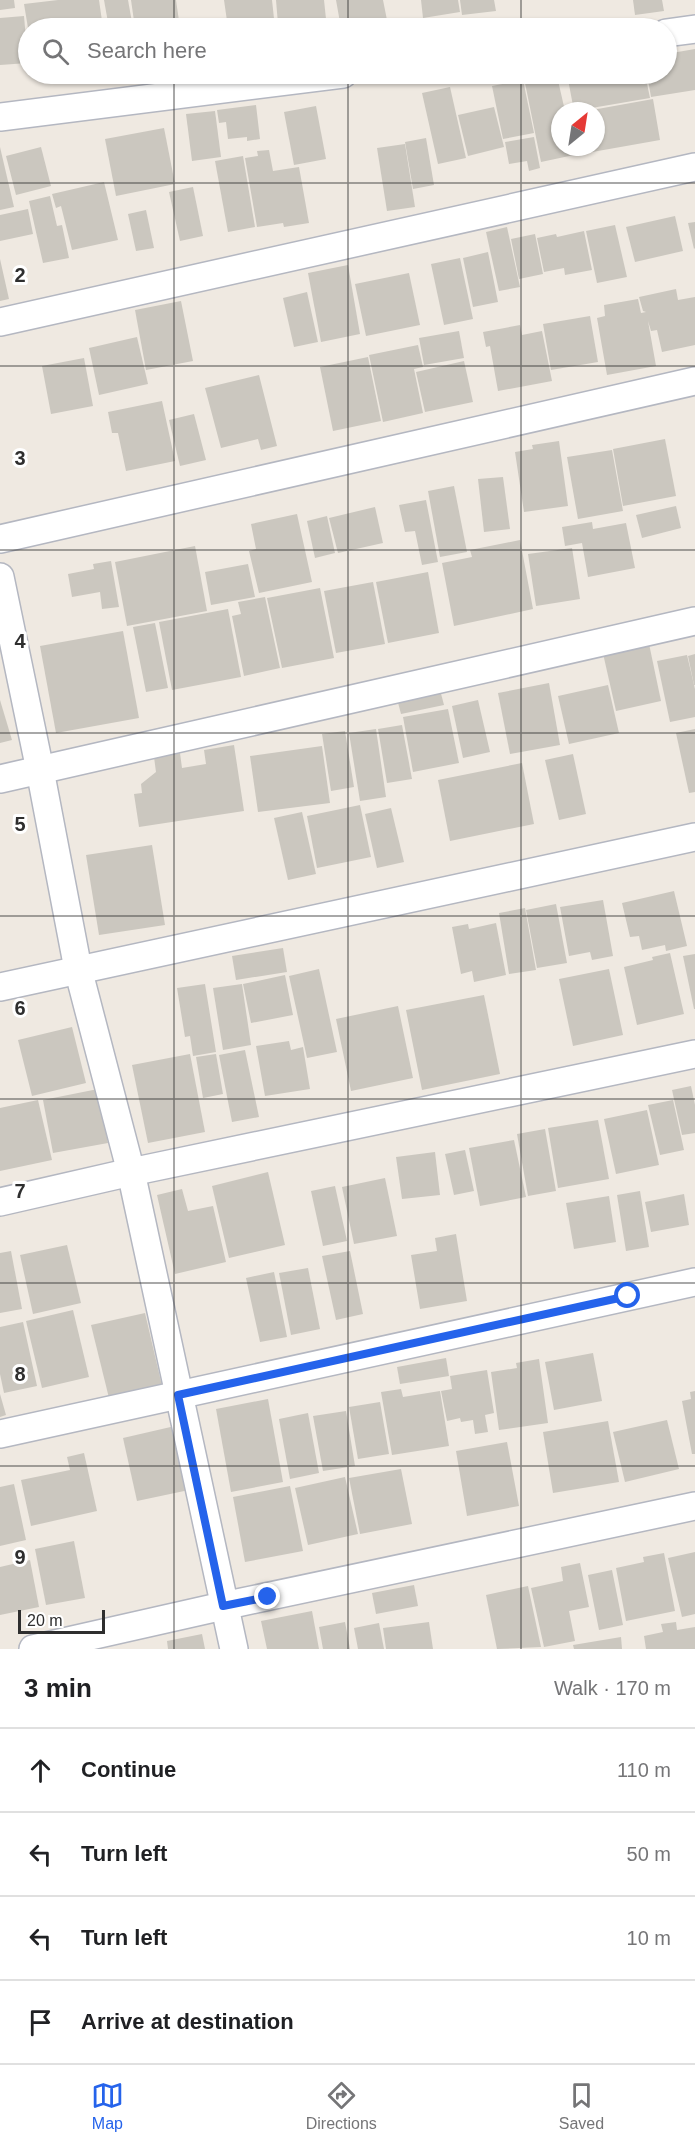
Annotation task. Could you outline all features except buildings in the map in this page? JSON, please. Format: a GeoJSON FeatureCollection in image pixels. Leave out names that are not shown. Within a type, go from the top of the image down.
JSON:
{"type":"FeatureCollection","features":[{"type":"Feature","properties":{"kind":"street"},"geometry":{"type":"LineString","coordinates":[[677,31],[695,29]]}},
{"type":"Feature","properties":{"kind":"street"},"geometry":{"type":"LineString","coordinates":[[0,117],[263,84]]}},
{"type":"Feature","properties":{"kind":"street"},"geometry":{"type":"LineString","coordinates":[[0,322],[695,167]]}},
{"type":"Feature","properties":{"kind":"street"},"geometry":{"type":"LineString","coordinates":[[0,539],[695,381]]}},
{"type":"Feature","properties":{"kind":"street"},"geometry":{"type":"LineString","coordinates":[[0,577],[78,969],[131,1172],[234,1649]]}},
{"type":"Feature","properties":{"kind":"street"},"geometry":{"type":"LineString","coordinates":[[0,779],[695,621]]}},
{"type":"Feature","properties":{"kind":"street"},"geometry":{"type":"LineString","coordinates":[[0,987],[695,837]]}},
{"type":"Feature","properties":{"kind":"street"},"geometry":{"type":"LineString","coordinates":[[0,1202],[131,1172],[695,1054]]}},
{"type":"Feature","properties":{"kind":"street"},"geometry":{"type":"LineString","coordinates":[[0,1434],[695,1282]]}},
{"type":"Feature","properties":{"kind":"street"},"geometry":{"type":"LineString","coordinates":[[33,1649],[223,1606],[695,1506]]}},
{"type":"Feature","properties":{"kind":"route"},"geometry":{"type":"LineString","coordinates":[[268,1597],[223,1606],[178,1395],[628,1296]]}}]}
